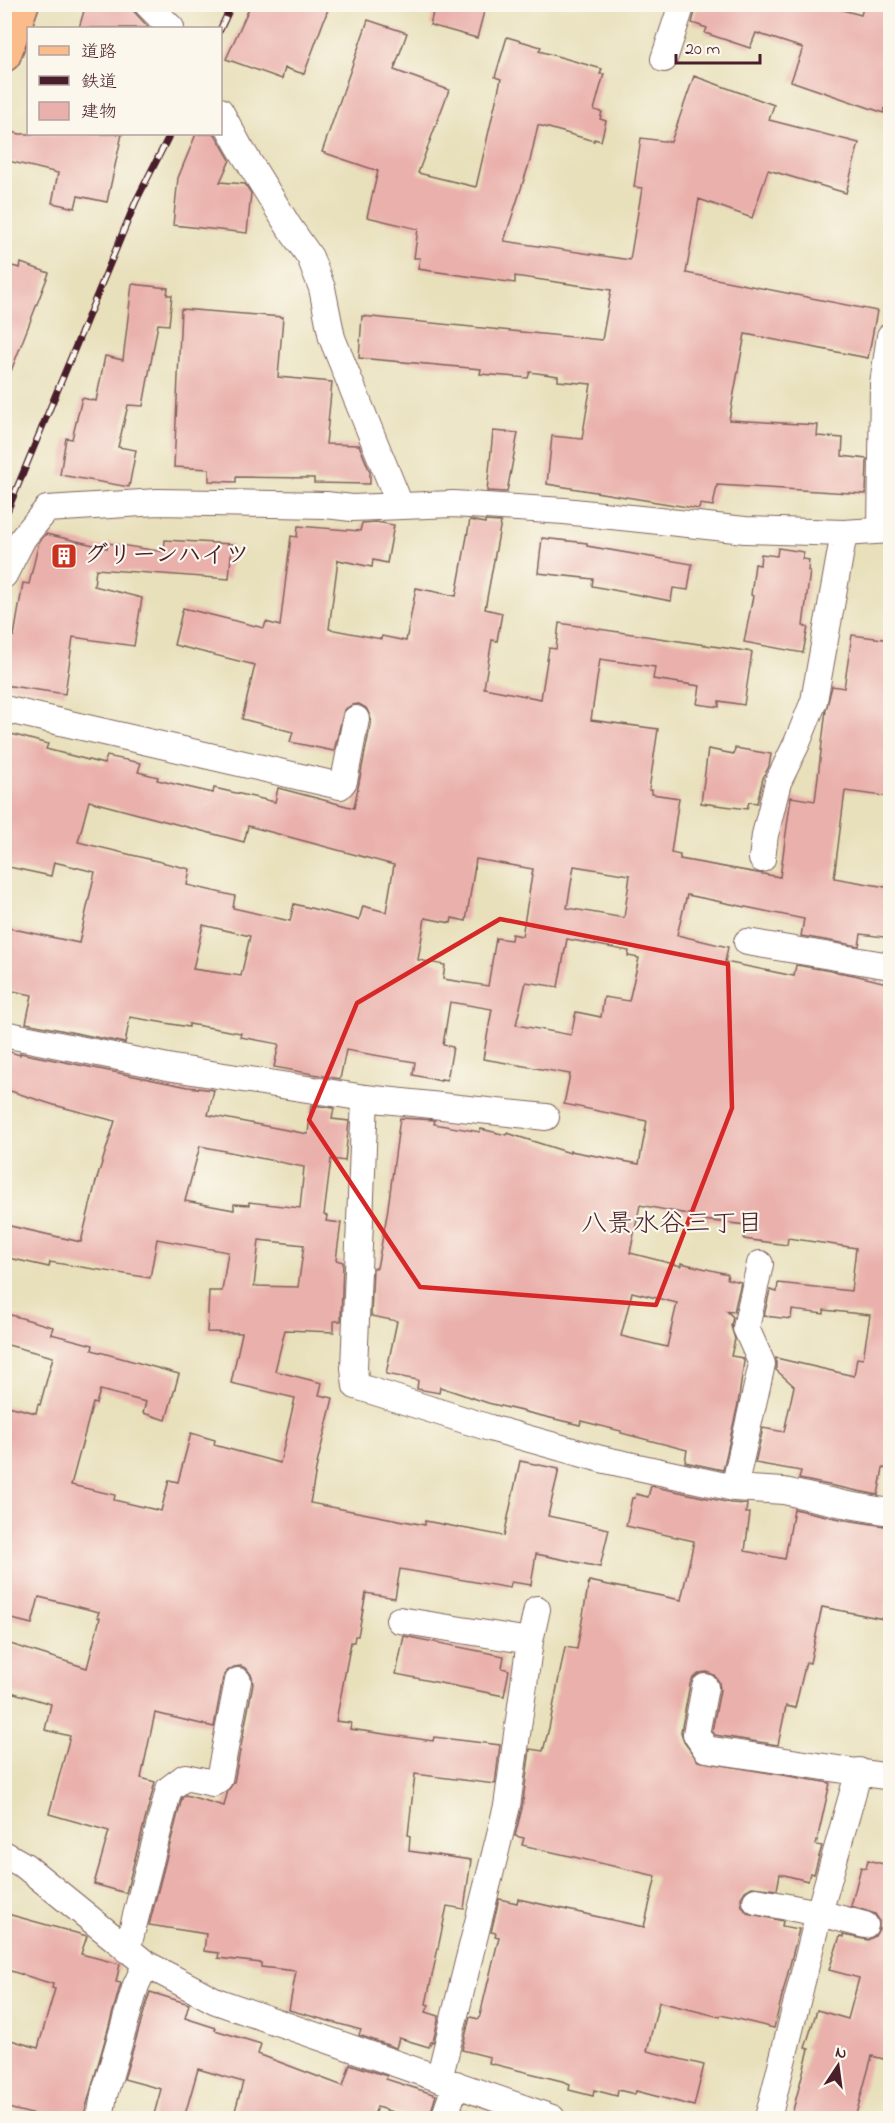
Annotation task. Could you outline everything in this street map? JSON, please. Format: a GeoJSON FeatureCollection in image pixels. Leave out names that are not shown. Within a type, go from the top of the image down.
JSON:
{"type":"FeatureCollection","features":[{"type":"Feature","properties":{"kind":"main road"},"geometry":{"type":"LineString","coordinates":[[4,55],[22,4]]}},
{"type":"Feature","properties":{"kind":"street"},"geometry":{"type":"LineString","coordinates":[[147,4],[170,27]]}},
{"type":"Feature","properties":{"kind":"street"},"geometry":{"type":"LineString","coordinates":[[664,58],[682,4]]}},
{"type":"Feature","properties":{"kind":"street"},"geometry":{"type":"LineString","coordinates":[[222,114],[264,187],[310,257],[322,288],[332,338],[400,506]]}},
{"type":"Feature","properties":{"kind":"street"},"geometry":{"type":"LineString","coordinates":[[4,575],[23,538],[47,509],[158,502],[326,505],[352,508],[453,504],[564,511],[745,530],[844,533],[886,530],[883,384],[891,336]]}},
{"type":"Feature","properties":{"kind":"street"},"geometry":{"type":"LineString","coordinates":[[762,859],[765,835],[778,782],[814,701],[844,533]]}},
{"type":"Feature","properties":{"kind":"street"},"geometry":{"type":"LineString","coordinates":[[4,709],[340,786],[344,781],[356,719]]}},
{"type":"Feature","properties":{"kind":"street"},"geometry":{"type":"LineString","coordinates":[[747,942],[891,966]]}},
{"type":"Feature","properties":{"kind":"street"},"geometry":{"type":"LineString","coordinates":[[4,1034],[173,1068],[365,1098],[546,1117]]}},
{"type":"Feature","properties":{"kind":"street"},"geometry":{"type":"LineString","coordinates":[[365,1098],[354,1368],[356,1386],[490,1428],[601,1459],[734,1488],[784,1491],[891,1512]]}},
{"type":"Feature","properties":{"kind":"street"},"geometry":{"type":"LineString","coordinates":[[734,1488],[762,1364],[746,1328],[760,1264]]}},
{"type":"Feature","properties":{"kind":"street"},"geometry":{"type":"LineString","coordinates":[[444,2118],[447,2081],[507,1806],[530,1641],[537,1609]]}},
{"type":"Feature","properties":{"kind":"street"},"geometry":{"type":"LineString","coordinates":[[399,1620],[530,1641]]}},
{"type":"Feature","properties":{"kind":"street"},"geometry":{"type":"LineString","coordinates":[[100,2118],[104,2095],[136,1985],[137,1957],[169,1789],[185,1777],[213,1783],[219,1779],[238,1680]]}},
{"type":"Feature","properties":{"kind":"street"},"geometry":{"type":"LineString","coordinates":[[705,1687],[696,1734],[706,1749],[891,1777]]}},
{"type":"Feature","properties":{"kind":"street"},"geometry":{"type":"LineString","coordinates":[[768,2118],[819,1913],[859,1771]]}},
{"type":"Feature","properties":{"kind":"street"},"geometry":{"type":"LineString","coordinates":[[4,1854],[25,1866],[137,1957],[216,2001],[552,2118]]}},
{"type":"Feature","properties":{"kind":"street"},"geometry":{"type":"LineString","coordinates":[[756,1901],[819,1913],[864,1925]]}},
{"type":"Feature","properties":{"kind":"highlighted area"},"geometry":{"type":"Polygon","coordinates":[[[500,919],[728,964],[732,1108],[656,1305],[420,1287],[309,1120],[357,1003],[500,919]]]}},
{"type":"Feature","properties":{"kind":"building"},"geometry":{"type":"Polygon","coordinates":[[[86,4],[127,4],[148,27],[79,27],[86,4]]]}},
{"type":"Feature","properties":{"kind":"building"},"geometry":{"type":"Polygon","coordinates":[[[251,4],[330,4],[304,74],[285,68],[282,79],[226,59],[251,4]]]}},
{"type":"Feature","properties":{"kind":"building"},"geometry":{"type":"Polygon","coordinates":[[[435,4],[473,4],[485,8],[477,38],[430,25],[435,4]]]}},
{"type":"Feature","properties":{"kind":"building"},"geometry":{"type":"Polygon","coordinates":[[[697,4],[821,4],[861,15],[864,4],[891,4],[891,109],[885,108],[884,113],[791,81],[803,48],[756,33],[750,48],[705,33],[707,28],[692,23],[697,4]]]}},
{"type":"Feature","properties":{"kind":"building"},"geometry":{"type":"Polygon","coordinates":[[[368,20],[407,33],[394,70],[449,90],[418,173],[476,187],[501,79],[495,77],[507,37],[541,47],[539,51],[602,69],[600,74],[604,74],[594,110],[602,112],[600,119],[606,121],[601,141],[538,125],[530,161],[504,241],[630,260],[642,188],[634,187],[641,138],[671,142],[694,76],[774,105],[769,120],[859,143],[846,193],[768,170],[752,218],[699,199],[686,273],[877,311],[868,358],[745,334],[729,420],[818,425],[817,436],[843,438],[842,456],[867,459],[866,494],[717,485],[713,506],[700,504],[699,509],[547,484],[552,436],[582,439],[591,384],[558,381],[558,376],[530,372],[528,378],[480,374],[481,369],[359,358],[362,316],[602,340],[611,290],[515,276],[515,283],[418,269],[420,258],[414,258],[418,229],[367,217],[378,171],[322,152],[368,20]]]}},
{"type":"Feature","properties":{"kind":"building"},"geometry":{"type":"Polygon","coordinates":[[[4,130],[27,135],[122,135],[107,202],[78,196],[75,208],[52,203],[58,173],[4,160],[4,130]]]}},
{"type":"Feature","properties":{"kind":"building"},"geometry":{"type":"Polygon","coordinates":[[[196,135],[216,135],[230,160],[220,182],[245,184],[251,193],[247,233],[173,225],[178,178],[196,135]]]}},
{"type":"Feature","properties":{"kind":"building"},"geometry":{"type":"Polygon","coordinates":[[[21,263],[49,273],[6,384],[4,383],[4,264],[20,268],[21,263]]]}},
{"type":"Feature","properties":{"kind":"building"},"geometry":{"type":"Polygon","coordinates":[[[132,284],[168,288],[167,295],[172,295],[169,325],[158,324],[143,406],[128,405],[118,447],[136,450],[129,487],[60,475],[66,438],[72,439],[82,398],[96,401],[105,356],[123,360],[132,284]]]}},
{"type":"Feature","properties":{"kind":"building"},"geometry":{"type":"Polygon","coordinates":[[[181,309],[283,317],[278,377],[332,382],[326,444],[359,445],[370,472],[370,484],[314,483],[314,478],[236,477],[236,482],[209,481],[209,469],[174,467],[181,309]]]}},
{"type":"Feature","properties":{"kind":"building"},"geometry":{"type":"Polygon","coordinates":[[[493,431],[518,433],[507,492],[487,491],[493,431]]]}},
{"type":"Feature","properties":{"kind":"building"},"geometry":{"type":"Polygon","coordinates":[[[470,520],[485,523],[485,521],[501,522],[485,609],[502,613],[497,641],[492,640],[484,688],[541,699],[549,648],[556,649],[559,623],[752,652],[744,705],[719,701],[719,707],[697,704],[700,686],[653,679],[655,667],[600,659],[591,720],[658,729],[649,790],[652,790],[652,794],[679,798],[671,853],[680,855],[680,859],[780,877],[791,797],[815,801],[826,710],[832,686],[844,688],[852,635],[891,640],[891,797],[845,791],[834,878],[891,888],[891,938],[861,934],[859,946],[801,936],[804,919],[687,895],[677,935],[728,947],[725,962],[794,976],[796,965],[891,984],[891,1455],[888,1469],[883,1468],[878,1495],[799,1479],[801,1471],[755,1463],[763,1428],[784,1432],[794,1386],[776,1370],[776,1358],[854,1376],[857,1358],[863,1359],[870,1315],[824,1310],[824,1314],[792,1310],[791,1319],[764,1316],[770,1290],[777,1292],[778,1283],[851,1291],[856,1248],[788,1238],[787,1245],[744,1239],[746,1225],[703,1220],[704,1217],[640,1205],[630,1253],[681,1266],[681,1263],[728,1274],[727,1279],[741,1282],[734,1312],[727,1311],[733,1317],[731,1326],[735,1339],[731,1356],[743,1358],[744,1361],[738,1404],[723,1470],[685,1462],[687,1450],[621,1433],[621,1431],[581,1421],[580,1425],[488,1403],[440,1387],[439,1393],[417,1389],[418,1380],[386,1374],[397,1321],[371,1316],[373,1268],[377,1268],[387,1215],[400,1118],[435,1120],[434,1124],[480,1132],[481,1129],[506,1135],[507,1133],[570,1153],[570,1151],[639,1164],[647,1121],[564,1104],[570,1074],[483,1059],[492,1009],[450,1002],[443,1045],[453,1047],[447,1080],[441,1079],[441,1081],[413,1075],[415,1062],[346,1050],[340,1079],[274,1067],[279,1044],[240,1037],[241,1033],[130,1017],[125,1043],[26,1023],[32,995],[4,989],[4,927],[79,943],[95,872],[54,862],[51,876],[4,866],[4,732],[48,744],[46,749],[104,764],[107,756],[141,763],[138,772],[158,777],[157,780],[213,793],[214,788],[275,802],[278,788],[354,808],[371,722],[366,708],[359,704],[344,710],[334,751],[290,742],[293,732],[242,719],[255,665],[174,645],[183,608],[264,628],[266,622],[280,626],[291,536],[297,537],[298,526],[360,531],[362,523],[376,522],[394,525],[387,563],[373,560],[372,567],[338,560],[329,629],[381,639],[382,636],[406,641],[416,588],[456,596],[470,520]],[[89,801],[78,842],[190,869],[187,885],[235,896],[233,908],[290,921],[294,904],[359,920],[363,906],[386,912],[394,865],[248,826],[244,842],[89,801]],[[476,859],[466,921],[452,918],[451,923],[425,918],[418,960],[445,965],[443,979],[488,986],[496,938],[511,940],[512,934],[522,936],[533,869],[476,859]],[[574,866],[567,908],[624,918],[630,875],[574,866]],[[203,925],[193,969],[241,976],[250,936],[203,925]],[[567,939],[558,987],[526,982],[516,1025],[571,1035],[576,1012],[601,1017],[604,997],[629,1001],[639,958],[628,956],[629,951],[567,939]],[[632,1292],[621,1336],[667,1347],[677,1303],[632,1292]]]}},
{"type":"Feature","properties":{"kind":"building"},"geometry":{"type":"Polygon","coordinates":[[[46,534],[107,548],[108,543],[164,552],[165,540],[232,544],[229,579],[96,569],[94,586],[142,598],[134,646],[73,637],[65,694],[4,685],[10,635],[14,636],[23,583],[29,584],[39,542],[46,534]]]}},
{"type":"Feature","properties":{"kind":"building"},"geometry":{"type":"Polygon","coordinates":[[[542,538],[587,543],[587,546],[692,564],[688,590],[673,588],[671,601],[592,586],[593,579],[538,573],[542,538]]]}},
{"type":"Feature","properties":{"kind":"building"},"geometry":{"type":"Polygon","coordinates":[[[778,548],[804,552],[802,559],[809,560],[808,571],[810,571],[803,626],[808,627],[803,653],[744,642],[753,596],[751,595],[755,564],[760,565],[761,554],[777,556],[778,548]]]}},
{"type":"Feature","properties":{"kind":"building"},"geometry":{"type":"Polygon","coordinates":[[[735,748],[771,754],[757,803],[749,802],[747,809],[701,803],[708,749],[734,754],[735,748]]]}},
{"type":"Feature","properties":{"kind":"building"},"geometry":{"type":"Polygon","coordinates":[[[4,1050],[188,1087],[214,1090],[208,1115],[308,1134],[311,1105],[334,1108],[332,1119],[349,1121],[345,1161],[331,1159],[324,1215],[327,1216],[326,1221],[341,1223],[336,1260],[343,1262],[341,1321],[334,1321],[334,1332],[285,1330],[275,1371],[322,1383],[319,1395],[333,1398],[310,1503],[425,1525],[425,1521],[504,1536],[520,1461],[559,1469],[548,1516],[609,1529],[600,1567],[536,1554],[531,1585],[511,1582],[510,1588],[400,1569],[395,1598],[366,1593],[358,1636],[355,1636],[354,1642],[351,1642],[336,1721],[351,1723],[350,1729],[433,1741],[434,1737],[500,1745],[495,1784],[415,1774],[408,1835],[410,1836],[409,1851],[471,1860],[464,1909],[447,1906],[426,2004],[429,2005],[426,2012],[439,2016],[433,2042],[429,2047],[399,2038],[396,2048],[359,2035],[361,2030],[289,2010],[296,1971],[261,1967],[261,1963],[218,1958],[219,1953],[204,1951],[206,1934],[149,1925],[182,1798],[186,1795],[224,1806],[228,1790],[234,1782],[253,1684],[252,1676],[247,1669],[241,1666],[234,1667],[226,1672],[214,1727],[155,1713],[141,1778],[155,1782],[126,1893],[94,1884],[109,1831],[49,1814],[70,1736],[45,1730],[51,1704],[4,1690],[4,1642],[87,1668],[100,1618],[97,1617],[99,1612],[39,1597],[32,1624],[4,1617],[4,1405],[36,1413],[53,1357],[4,1344],[4,1313],[53,1327],[51,1334],[93,1345],[92,1350],[179,1374],[166,1420],[143,1413],[146,1402],[100,1390],[96,1404],[93,1403],[71,1485],[115,1495],[114,1500],[161,1511],[169,1480],[178,1482],[191,1433],[215,1440],[214,1445],[280,1463],[295,1398],[231,1383],[242,1333],[207,1332],[209,1291],[222,1291],[228,1252],[157,1239],[150,1278],[50,1262],[49,1267],[4,1257],[10,1226],[81,1242],[95,1185],[115,1121],[4,1089],[4,1050]],[[200,1146],[185,1201],[234,1210],[234,1204],[249,1205],[249,1202],[300,1208],[304,1167],[200,1146]],[[259,1240],[254,1286],[298,1287],[304,1245],[259,1240]]]}},
{"type":"Feature","properties":{"kind":"building"},"geometry":{"type":"Polygon","coordinates":[[[651,1486],[731,1503],[747,1504],[746,1513],[750,1513],[745,1551],[785,1559],[794,1509],[891,1527],[891,1580],[884,1619],[822,1607],[810,1663],[806,1662],[795,1708],[786,1706],[778,1745],[715,1735],[712,1731],[720,1690],[719,1682],[714,1675],[707,1672],[700,1673],[693,1678],[690,1684],[681,1732],[684,1742],[698,1761],[830,1783],[816,1845],[822,1846],[814,1874],[810,1873],[808,1881],[780,1874],[777,1890],[752,1887],[745,1891],[741,1898],[742,1906],[747,1913],[783,1921],[782,1926],[799,1929],[774,2028],[659,2002],[647,2051],[704,2065],[694,2106],[636,2091],[635,2094],[618,2090],[617,2096],[594,2090],[593,2096],[569,2090],[570,2084],[562,2081],[489,2063],[490,2057],[462,2050],[470,2017],[479,2019],[499,1937],[495,1936],[496,1933],[491,1932],[499,1899],[517,1903],[518,1899],[644,1927],[656,1876],[522,1845],[524,1838],[515,1836],[522,1808],[530,1749],[543,1751],[565,1647],[577,1649],[589,1581],[681,1600],[694,1541],[626,1526],[632,1498],[635,1498],[636,1494],[648,1497],[651,1486]]]}},
{"type":"Feature","properties":{"kind":"building"},"geometry":{"type":"Polygon","coordinates":[[[404,1636],[504,1656],[502,1668],[509,1670],[504,1696],[396,1674],[404,1636]]]}},
{"type":"Feature","properties":{"kind":"building"},"geometry":{"type":"Polygon","coordinates":[[[868,1860],[891,1866],[891,2061],[872,2056],[855,2118],[826,2113],[825,2118],[791,2118],[809,2049],[805,2048],[817,2010],[848,2019],[859,1978],[829,1970],[840,1936],[868,1940],[875,1936],[879,1929],[879,1920],[875,1914],[851,1906],[861,1867],[866,1868],[868,1860]]]}},
{"type":"Feature","properties":{"kind":"building"},"geometry":{"type":"Polygon","coordinates":[[[4,1913],[87,1936],[81,1954],[120,1964],[116,1982],[121,1983],[83,2118],[47,2118],[4,2107],[4,2038],[38,2048],[55,1989],[52,1988],[53,1984],[4,1969],[4,1913]]]}},
{"type":"Feature","properties":{"kind":"building"},"geometry":{"type":"Polygon","coordinates":[[[150,1992],[189,2004],[185,2018],[261,2044],[258,2054],[343,2086],[350,2064],[387,2076],[386,2079],[436,2095],[429,2118],[411,2118],[377,2107],[373,2118],[233,2118],[243,2082],[198,2069],[184,2118],[153,2118],[161,2089],[124,2079],[150,1992]]]}},
{"type":"Feature","properties":{"kind":"building"},"geometry":{"type":"Polygon","coordinates":[[[463,2109],[477,2114],[476,2118],[460,2118],[463,2109]]]}},
{"type":"Feature","properties":{"kind":"railway"},"geometry":{"type":"LineString","coordinates":[[221,27],[232,4]]}},
{"type":"Feature","properties":{"kind":"railway"},"geometry":{"type":"LineString","coordinates":[[4,519],[136,201],[169,135]]}},
{"type":"Feature","properties":{"kind":"place","name":"グリーンハイツ"},"geometry":{"type":"Point","coordinates":[64,556]}},
{"type":"Feature","properties":{"kind":"district","name":"八景水谷三丁目"},"geometry":{"type":"Point","coordinates":[672,1225]}}]}
